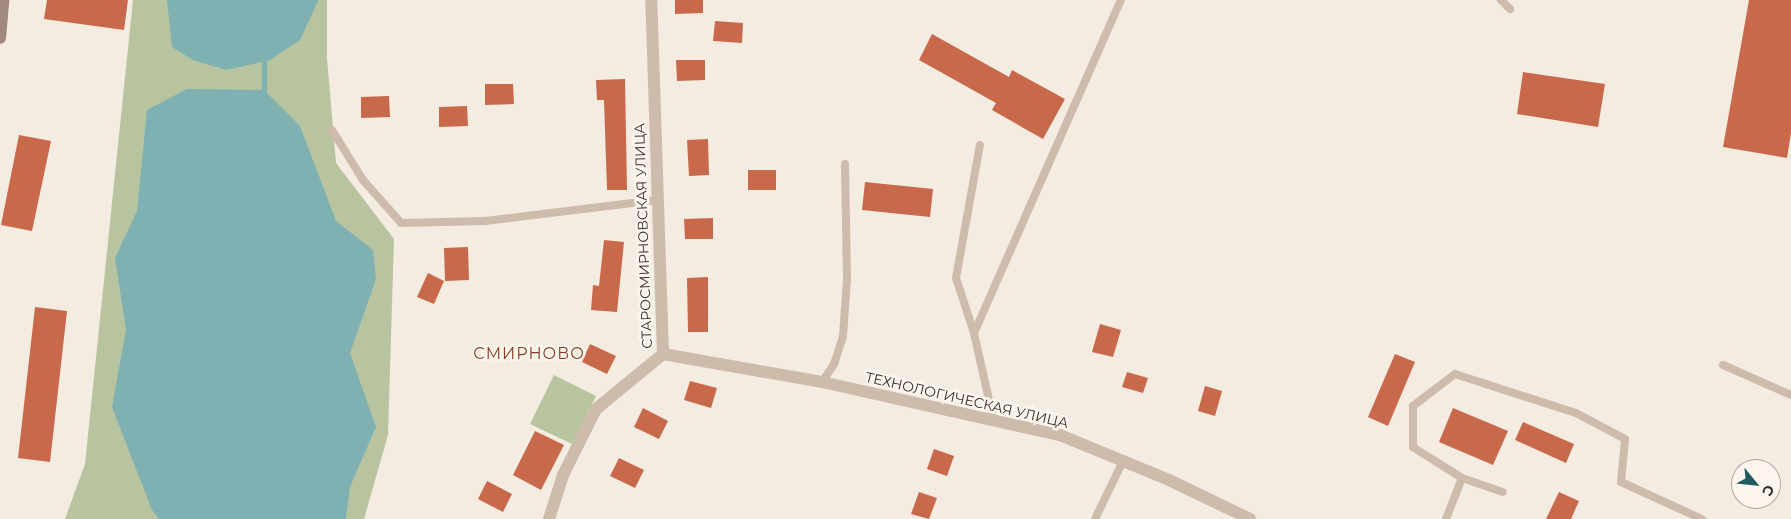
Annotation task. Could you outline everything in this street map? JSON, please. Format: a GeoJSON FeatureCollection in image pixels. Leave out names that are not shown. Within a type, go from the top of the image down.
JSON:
{"type":"FeatureCollection","features":[{"type":"Feature","properties":{"kind":"street"},"geometry":{"type":"LineString","coordinates":[[0,38],[4,0]]}},
{"type":"Feature","properties":{"kind":"street","name":"СТАРОСМИРНОВСКАЯ УЛИЦА"},"geometry":{"type":"LineString","coordinates":[[549,519],[563,475],[596,409],[663,354],[651,0]]}},
{"type":"Feature","properties":{"kind":"street","name":"ТЕХНОЛОГИЧЕСКАЯ УЛИЦА"},"geometry":{"type":"LineString","coordinates":[[663,354],[822,382],[994,422],[1060,435],[1123,461],[1250,519]]}},
{"type":"Feature","properties":{"kind":"lane"},"geometry":{"type":"LineString","coordinates":[[974,333],[1121,0]]}},
{"type":"Feature","properties":{"kind":"lane"},"geometry":{"type":"LineString","coordinates":[[1501,0],[1510,9]]}},
{"type":"Feature","properties":{"kind":"lane"},"geometry":{"type":"LineString","coordinates":[[332,130],[363,180],[401,223],[485,222],[658,200]]}},
{"type":"Feature","properties":{"kind":"lane"},"geometry":{"type":"LineString","coordinates":[[980,145],[956,278],[974,333],[994,422]]}},
{"type":"Feature","properties":{"kind":"lane"},"geometry":{"type":"LineString","coordinates":[[822,382],[834,364],[843,336],[847,279],[845,164]]}},
{"type":"Feature","properties":{"kind":"lane"},"geometry":{"type":"LineString","coordinates":[[1723,365],[1791,395]]}},
{"type":"Feature","properties":{"kind":"lane"},"geometry":{"type":"LineString","coordinates":[[1503,492],[1462,478],[1413,447],[1413,406],[1455,374],[1576,413],[1625,439],[1622,482],[1702,519]]}},
{"type":"Feature","properties":{"kind":"lane"},"geometry":{"type":"LineString","coordinates":[[1095,519],[1123,461]]}},
{"type":"Feature","properties":{"kind":"lane"},"geometry":{"type":"LineString","coordinates":[[1446,519],[1462,478]]}},
{"type":"Feature","properties":{"kind":"green space"},"geometry":{"type":"Polygon","coordinates":[[[133,0],[327,0],[327,58],[336,163],[394,239],[388,435],[364,519],[65,519],[85,464],[133,0]]]}},
{"type":"Feature","properties":{"kind":"green space"},"geometry":{"type":"Polygon","coordinates":[[[554,375],[596,396],[572,444],[530,424],[554,375]]]}},
{"type":"Feature","properties":{"kind":"water"},"geometry":{"type":"Polygon","coordinates":[[[167,0],[318,1],[300,40],[270,60],[226,70],[193,60],[172,47],[167,0]]]}},
{"type":"Feature","properties":{"kind":"water"},"geometry":{"type":"Polygon","coordinates":[[[187,89],[264,90],[300,126],[336,221],[373,250],[376,279],[350,353],[376,427],[350,487],[346,519],[159,519],[152,510],[112,407],[126,330],[115,258],[137,211],[147,110],[187,89]]]}},
{"type":"Feature","properties":{"kind":"building"},"geometry":{"type":"Polygon","coordinates":[[[47,0],[128,0],[124,30],[44,19],[47,0]]]}},
{"type":"Feature","properties":{"kind":"building"},"geometry":{"type":"Polygon","coordinates":[[[675,0],[703,0],[703,13],[675,14],[675,0]]]}},
{"type":"Feature","properties":{"kind":"building"},"geometry":{"type":"Polygon","coordinates":[[[1749,0],[1791,0],[1791,133],[1787,158],[1723,147],[1749,0]]]}},
{"type":"Feature","properties":{"kind":"building"},"geometry":{"type":"Polygon","coordinates":[[[715,21],[743,23],[742,43],[713,41],[715,21]]]}},
{"type":"Feature","properties":{"kind":"building"},"geometry":{"type":"Polygon","coordinates":[[[932,34],[1009,77],[1012,70],[1065,99],[1043,139],[992,110],[996,103],[919,60],[932,34]]]}},
{"type":"Feature","properties":{"kind":"building"},"geometry":{"type":"Polygon","coordinates":[[[676,60],[705,60],[705,80],[677,81],[676,60]]]}},
{"type":"Feature","properties":{"kind":"building"},"geometry":{"type":"Polygon","coordinates":[[[1523,72],[1605,84],[1598,127],[1517,114],[1523,72]]]}},
{"type":"Feature","properties":{"kind":"building"},"geometry":{"type":"Polygon","coordinates":[[[625,79],[627,190],[607,190],[604,100],[597,100],[596,80],[625,79]]]}},
{"type":"Feature","properties":{"kind":"building"},"geometry":{"type":"Polygon","coordinates":[[[485,84],[513,84],[514,104],[485,105],[485,84]]]}},
{"type":"Feature","properties":{"kind":"building"},"geometry":{"type":"Polygon","coordinates":[[[389,96],[390,117],[361,118],[361,97],[389,96]]]}},
{"type":"Feature","properties":{"kind":"building"},"geometry":{"type":"Polygon","coordinates":[[[467,106],[468,126],[439,127],[439,107],[467,106]]]}},
{"type":"Feature","properties":{"kind":"building"},"geometry":{"type":"Polygon","coordinates":[[[19,135],[51,141],[32,231],[1,225],[19,135]]]}},
{"type":"Feature","properties":{"kind":"building"},"geometry":{"type":"Polygon","coordinates":[[[708,139],[709,175],[689,176],[687,140],[708,139]]]}},
{"type":"Feature","properties":{"kind":"building"},"geometry":{"type":"Polygon","coordinates":[[[748,170],[776,170],[776,190],[748,190],[748,170]]]}},
{"type":"Feature","properties":{"kind":"building"},"geometry":{"type":"Polygon","coordinates":[[[865,182],[933,189],[930,217],[862,210],[865,182]]]}},
{"type":"Feature","properties":{"kind":"building"},"geometry":{"type":"Polygon","coordinates":[[[713,218],[713,239],[685,239],[684,219],[713,218]]]}},
{"type":"Feature","properties":{"kind":"building"},"geometry":{"type":"Polygon","coordinates":[[[604,240],[624,242],[617,312],[591,310],[593,285],[599,286],[604,240]]]}},
{"type":"Feature","properties":{"kind":"building"},"geometry":{"type":"Polygon","coordinates":[[[468,247],[469,280],[445,281],[444,248],[468,247]]]}},
{"type":"Feature","properties":{"kind":"building"},"geometry":{"type":"Polygon","coordinates":[[[428,273],[444,281],[434,304],[417,297],[428,273]]]}},
{"type":"Feature","properties":{"kind":"building"},"geometry":{"type":"Polygon","coordinates":[[[708,277],[708,332],[688,332],[687,278],[708,277]]]}},
{"type":"Feature","properties":{"kind":"building"},"geometry":{"type":"Polygon","coordinates":[[[35,307],[67,311],[50,462],[18,458],[35,307]]]}},
{"type":"Feature","properties":{"kind":"building"},"geometry":{"type":"Polygon","coordinates":[[[1100,324],[1121,330],[1113,357],[1092,352],[1100,324]]]}},
{"type":"Feature","properties":{"kind":"building"},"geometry":{"type":"Polygon","coordinates":[[[590,344],[616,356],[607,374],[582,362],[590,344]]]}},
{"type":"Feature","properties":{"kind":"building"},"geometry":{"type":"Polygon","coordinates":[[[1395,354],[1415,362],[1388,426],[1368,417],[1395,354]]]}},
{"type":"Feature","properties":{"kind":"building"},"geometry":{"type":"Polygon","coordinates":[[[1127,372],[1148,378],[1143,393],[1122,387],[1127,372]]]}},
{"type":"Feature","properties":{"kind":"building"},"geometry":{"type":"Polygon","coordinates":[[[690,381],[717,388],[711,408],[684,400],[690,381]]]}},
{"type":"Feature","properties":{"kind":"building"},"geometry":{"type":"Polygon","coordinates":[[[1205,386],[1222,391],[1215,416],[1198,411],[1205,386]]]}},
{"type":"Feature","properties":{"kind":"building"},"geometry":{"type":"Polygon","coordinates":[[[643,408],[668,421],[659,439],[634,427],[643,408]]]}},
{"type":"Feature","properties":{"kind":"building"},"geometry":{"type":"Polygon","coordinates":[[[1453,408],[1508,431],[1493,465],[1439,442],[1453,408]]]}},
{"type":"Feature","properties":{"kind":"building"},"geometry":{"type":"Polygon","coordinates":[[[1523,422],[1574,444],[1566,463],[1515,440],[1523,422]]]}},
{"type":"Feature","properties":{"kind":"building"},"geometry":{"type":"Polygon","coordinates":[[[535,431],[564,445],[541,490],[513,475],[535,431]]]}},
{"type":"Feature","properties":{"kind":"building"},"geometry":{"type":"Polygon","coordinates":[[[934,449],[954,456],[947,476],[927,469],[934,449]]]}},
{"type":"Feature","properties":{"kind":"building"},"geometry":{"type":"Polygon","coordinates":[[[619,458],[644,470],[635,488],[610,476],[619,458]]]}},
{"type":"Feature","properties":{"kind":"building"},"geometry":{"type":"Polygon","coordinates":[[[487,481],[512,494],[503,512],[478,499],[487,481]]]}},
{"type":"Feature","properties":{"kind":"building"},"geometry":{"type":"Polygon","coordinates":[[[919,492],[937,498],[929,519],[911,514],[919,492]]]}},
{"type":"Feature","properties":{"kind":"building"},"geometry":{"type":"Polygon","coordinates":[[[1559,492],[1579,501],[1571,519],[1546,519],[1559,492]]]}},
{"type":"Feature","properties":{"kind":"waterway"},"geometry":{"type":"LineString","coordinates":[[264,55],[264,97]]}},
{"type":"Feature","properties":{"kind":"district","name":"СМИРНОВО"},"geometry":{"type":"Point","coordinates":[529,354]}}]}
